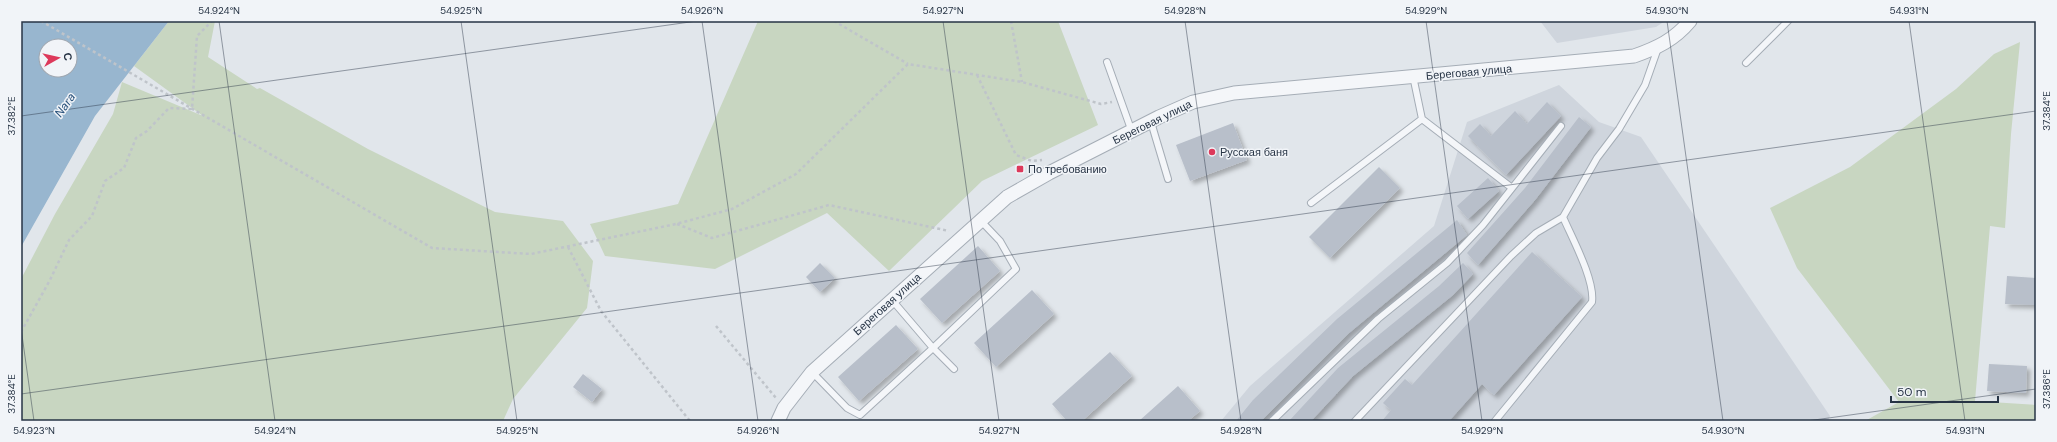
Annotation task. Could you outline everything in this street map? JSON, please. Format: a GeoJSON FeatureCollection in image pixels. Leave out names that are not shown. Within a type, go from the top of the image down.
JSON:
{"type":"FeatureCollection","features":[{"type":"Feature","properties":{"kind":"street","name":"Береговая улица"},"geometry":{"type":"LineString","coordinates":[[778,421],[784,408],[812,372],[1007,197],[1049,173],[1193,102],[1234,93],[1634,56],[1658,48],[1672,38],[1690,21]]}},
{"type":"Feature","properties":{"kind":"lane"},"geometry":{"type":"LineString","coordinates":[[1746,63],[1788,21]]}},
{"type":"Feature","properties":{"kind":"lane"},"geometry":{"type":"LineString","coordinates":[[1355,421],[1511,256],[1536,233],[1563,216],[1598,158],[1619,129],[1645,85],[1658,48]]}},
{"type":"Feature","properties":{"kind":"lane"},"geometry":{"type":"LineString","coordinates":[[1106,62],[1132,132]]}},
{"type":"Feature","properties":{"kind":"lane"},"geometry":{"type":"LineString","coordinates":[[1413,76],[1422,119],[1512,188]]}},
{"type":"Feature","properties":{"kind":"lane"},"geometry":{"type":"LineString","coordinates":[[1311,203],[1422,119]]}},
{"type":"Feature","properties":{"kind":"lane"},"geometry":{"type":"LineString","coordinates":[[1151,122],[1168,179]]}},
{"type":"Feature","properties":{"kind":"lane"},"geometry":{"type":"LineString","coordinates":[[1272,421],[1378,319],[1447,263],[1483,224],[1561,126]]}},
{"type":"Feature","properties":{"kind":"lane"},"geometry":{"type":"LineString","coordinates":[[1495,421],[1592,302],[1593,294],[1590,280],[1563,216]]}},
{"type":"Feature","properties":{"kind":"lane"},"geometry":{"type":"LineString","coordinates":[[812,372],[847,408],[860,415],[1016,269],[1000,241],[981,221]]}},
{"type":"Feature","properties":{"kind":"lane"},"geometry":{"type":"LineString","coordinates":[[892,300],[933,348],[954,369]]}},
{"type":"Feature","properties":{"kind":"path"},"geometry":{"type":"LineString","coordinates":[[41,21],[432,248],[531,254],[676,224],[732,209],[796,174],[908,64]]}},
{"type":"Feature","properties":{"kind":"path"},"geometry":{"type":"LineString","coordinates":[[192,109],[197,36],[212,21]]}},
{"type":"Feature","properties":{"kind":"path"},"geometry":{"type":"LineString","coordinates":[[834,21],[908,64],[1022,82],[1102,104],[1120,101]]}},
{"type":"Feature","properties":{"kind":"path"},"geometry":{"type":"LineString","coordinates":[[1011,21],[1022,82]]}},
{"type":"Feature","properties":{"kind":"path"},"geometry":{"type":"LineString","coordinates":[[977,75],[1016,155],[1032,161],[1042,160]]}},
{"type":"Feature","properties":{"kind":"path"},"geometry":{"type":"LineString","coordinates":[[21,332],[50,280],[69,240],[92,216],[105,181],[124,168],[136,138],[147,131],[169,108],[192,109]]}},
{"type":"Feature","properties":{"kind":"path"},"geometry":{"type":"LineString","coordinates":[[676,224],[712,238],[829,204],[965,235]]}},
{"type":"Feature","properties":{"kind":"path"},"geometry":{"type":"LineString","coordinates":[[568,246],[600,311],[690,421]]}},
{"type":"Feature","properties":{"kind":"path"},"geometry":{"type":"LineString","coordinates":[[716,326],[784,408]]}},
{"type":"Feature","properties":{"kind":"shaded area"},"geometry":{"type":"Polygon","coordinates":[[[1540,21],[1665,21],[1656,27],[1557,43],[1540,21]]]}},
{"type":"Feature","properties":{"kind":"shaded area"},"geometry":{"type":"Polygon","coordinates":[[[1559,85],[1599,122],[1641,137],[1830,416],[1828,421],[1221,421],[1250,386],[1434,226],[1467,122],[1559,85]]]}},
{"type":"Feature","properties":{"kind":"green space"},"geometry":{"type":"Polygon","coordinates":[[[169,21],[215,21],[208,57],[257,89],[260,88],[368,149],[495,212],[563,221],[593,261],[587,308],[513,399],[503,421],[21,421],[21,279],[55,214],[113,114],[122,82],[203,116],[134,66],[169,21]]]}},
{"type":"Feature","properties":{"kind":"green space"},"geometry":{"type":"Polygon","coordinates":[[[758,21],[1058,21],[1098,125],[982,181],[889,271],[827,213],[715,269],[605,256],[590,224],[678,204],[758,21]]]}},
{"type":"Feature","properties":{"kind":"green space"},"geometry":{"type":"Polygon","coordinates":[[[2020,42],[2011,134],[2005,228],[1990,226],[1975,401],[2036,405],[2036,421],[1865,421],[1899,402],[1797,268],[1770,208],[1850,167],[1956,89],[1994,54],[2020,42]]]}},
{"type":"Feature","properties":{"kind":"water","name":"Nara"},"geometry":{"type":"Polygon","coordinates":[[[24,21],[169,21],[95,116],[21,247],[21,25],[24,21]]]}},
{"type":"Feature","properties":{"kind":"building"},"geometry":{"type":"Polygon","coordinates":[[[1547,102],[1561,116],[1506,175],[1468,136],[1480,124],[1491,136],[1515,111],[1527,124],[1547,102]]]}},
{"type":"Feature","properties":{"kind":"building"},"geometry":{"type":"Polygon","coordinates":[[[1579,117],[1591,127],[1535,200],[1478,265],[1467,253],[1525,188],[1579,117]]]}},
{"type":"Feature","properties":{"kind":"building","name":"Русская баня"},"geometry":{"type":"Polygon","coordinates":[[[1233,123],[1247,160],[1190,181],[1176,145],[1233,123]]]}},
{"type":"Feature","properties":{"kind":"building"},"geometry":{"type":"Polygon","coordinates":[[[1379,167],[1400,188],[1330,258],[1309,237],[1379,167]]]}},
{"type":"Feature","properties":{"kind":"building"},"geometry":{"type":"Polygon","coordinates":[[[1488,178],[1499,191],[1468,219],[1457,206],[1488,178]]]}},
{"type":"Feature","properties":{"kind":"building"},"geometry":{"type":"Polygon","coordinates":[[[1457,220],[1467,235],[1349,333],[1261,421],[1236,421],[1253,400],[1337,319],[1457,220]]]}},
{"type":"Feature","properties":{"kind":"building"},"geometry":{"type":"Polygon","coordinates":[[[978,246],[1000,271],[942,323],[920,299],[978,246]]]}},
{"type":"Feature","properties":{"kind":"building"},"geometry":{"type":"Polygon","coordinates":[[[1532,252],[1582,297],[1494,395],[1482,384],[1449,421],[1382,421],[1391,410],[1383,403],[1405,379],[1412,385],[1532,252]]]}},
{"type":"Feature","properties":{"kind":"building"},"geometry":{"type":"Polygon","coordinates":[[[820,263],[835,278],[820,292],[806,277],[820,263]]]}},
{"type":"Feature","properties":{"kind":"building"},"geometry":{"type":"Polygon","coordinates":[[[1463,263],[1473,274],[1453,295],[1353,376],[1311,421],[1289,421],[1338,368],[1439,286],[1463,263]]]}},
{"type":"Feature","properties":{"kind":"building"},"geometry":{"type":"Polygon","coordinates":[[[2007,276],[2036,278],[2036,305],[2005,304],[2007,276]]]}},
{"type":"Feature","properties":{"kind":"building"},"geometry":{"type":"Polygon","coordinates":[[[1032,290],[1054,314],[996,367],[974,343],[1032,290]]]}},
{"type":"Feature","properties":{"kind":"building"},"geometry":{"type":"Polygon","coordinates":[[[896,325],[918,349],[859,401],[838,377],[896,325]]]}},
{"type":"Feature","properties":{"kind":"building"},"geometry":{"type":"Polygon","coordinates":[[[1110,352],[1132,376],[1082,421],[1067,421],[1052,404],[1110,352]]]}},
{"type":"Feature","properties":{"kind":"building"},"geometry":{"type":"Polygon","coordinates":[[[1989,364],[2027,366],[2026,393],[1987,391],[1989,364]]]}},
{"type":"Feature","properties":{"kind":"building"},"geometry":{"type":"Polygon","coordinates":[[[583,374],[602,389],[592,402],[573,387],[583,374]]]}},
{"type":"Feature","properties":{"kind":"building"},"geometry":{"type":"Polygon","coordinates":[[[1178,386],[1200,411],[1188,421],[1139,421],[1178,386]]]}},
{"type":"Feature","properties":{"kind":"place","name":"Русская баня"},"geometry":{"type":"Point","coordinates":[1212,152]}},
{"type":"Feature","properties":{"kind":"place","name":"По требованию"},"geometry":{"type":"Point","coordinates":[1020,169]}}]}
